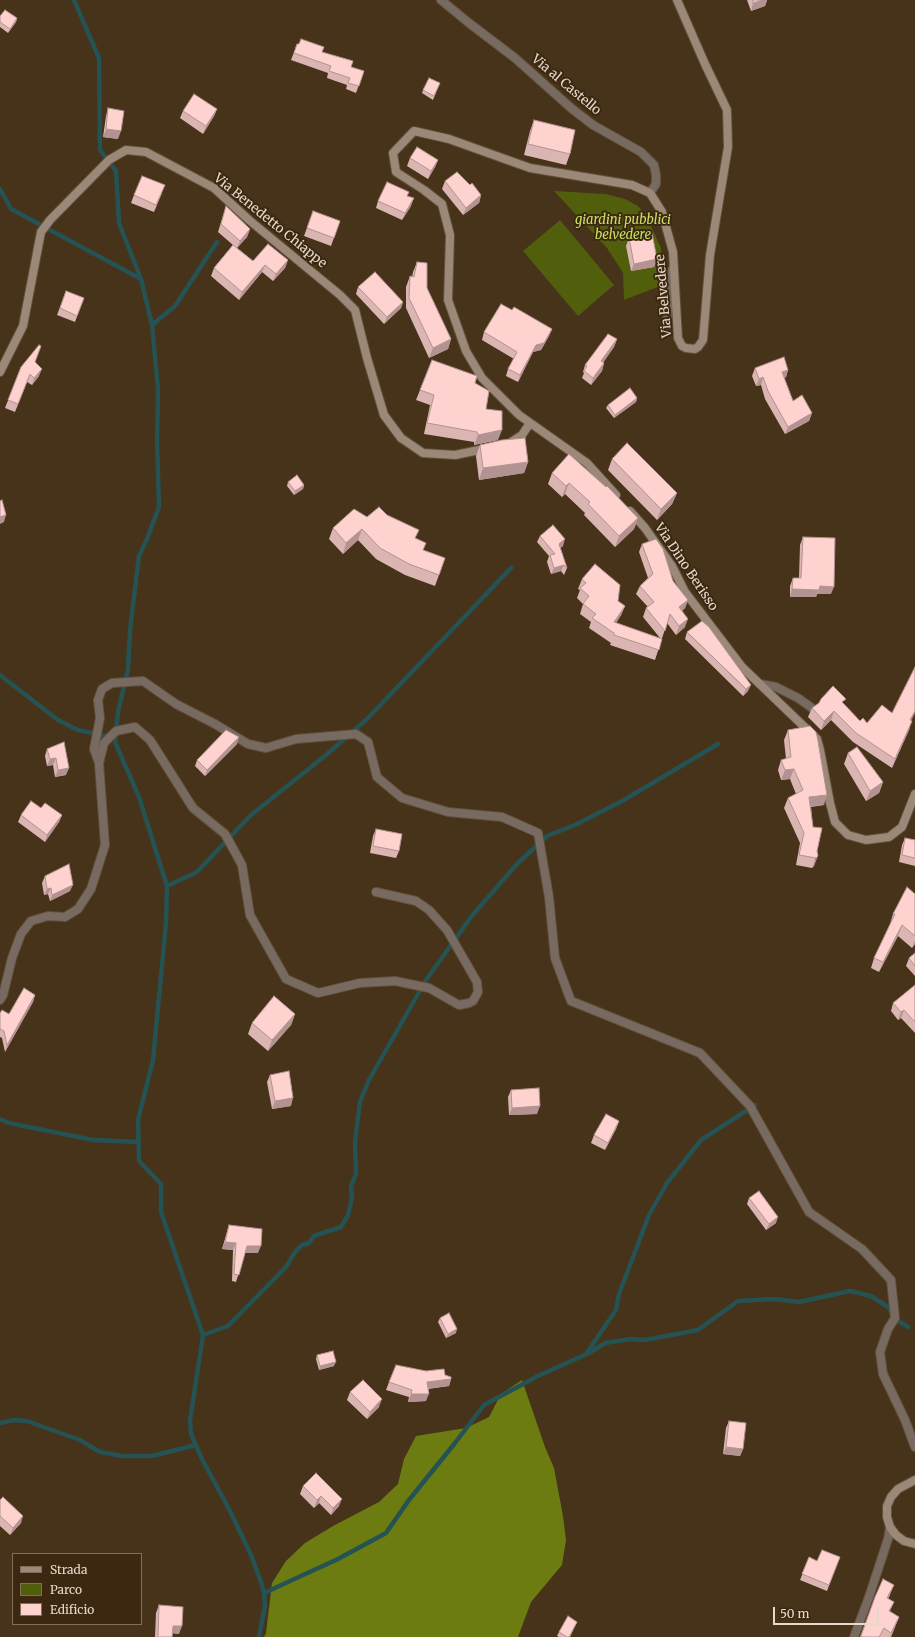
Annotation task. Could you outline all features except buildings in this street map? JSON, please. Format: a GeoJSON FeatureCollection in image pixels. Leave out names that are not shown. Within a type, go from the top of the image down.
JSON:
{"type":"FeatureCollection","features":[{"type":"Feature","properties":{"kind":"street","name":"Via al Castello"},"geometry":{"type":"LineString","coordinates":[[441,0],[469,24],[514,58],[571,108],[593,125],[641,152],[654,165],[656,184],[650,194]]}},
{"type":"Feature","properties":{"kind":"street","name":"Via Belvedere"},"geometry":{"type":"LineString","coordinates":[[393,153],[414,131],[449,139],[530,168],[632,185],[650,194],[662,212],[673,252],[678,338],[682,346],[694,349],[701,344],[703,340],[710,255],[728,147],[727,110],[677,0]]}},
{"type":"Feature","properties":{"kind":"street","name":"Via Benedetto Chiappe"},"geometry":{"type":"LineString","coordinates":[[0,372],[23,326],[41,232],[50,220],[110,160],[126,150],[146,152],[214,188],[249,220],[340,294],[355,310],[367,358],[384,414],[401,438],[423,453],[454,455],[509,443],[522,435],[530,423]]}},
{"type":"Feature","properties":{"kind":"street","name":"Via Dino Berisso"},"geometry":{"type":"LineString","coordinates":[[393,153],[396,172],[424,190],[442,204],[450,235],[448,300],[466,351],[482,378],[519,415],[587,463],[645,528],[672,566],[685,592],[742,667],[816,739],[820,750],[835,822],[848,835],[866,840],[889,837],[902,827],[915,794]]}},
{"type":"Feature","properties":{"kind":"street"},"geometry":{"type":"LineString","coordinates":[[666,331],[673,252]]}},
{"type":"Feature","properties":{"kind":"street"},"geometry":{"type":"LineString","coordinates":[[0,1000],[3,995],[12,958],[21,934],[31,921],[48,916],[66,916],[78,909],[91,889],[105,845],[99,763],[94,749],[100,718],[98,700],[102,689],[112,683],[143,681],[176,704],[215,724],[248,744],[266,748],[296,739],[356,734],[368,742],[377,777],[402,798],[448,812],[502,817],[538,834],[549,897],[555,958],[571,1001],[700,1053],[750,1106],[808,1212],[862,1249],[891,1280],[895,1318],[888,1329],[880,1352],[883,1374],[905,1420],[915,1447]]}},
{"type":"Feature","properties":{"kind":"street"},"geometry":{"type":"LineString","coordinates":[[760,684],[776,687],[798,698],[812,708]]}},
{"type":"Feature","properties":{"kind":"street"},"geometry":{"type":"LineString","coordinates":[[99,763],[104,743],[116,731],[135,727],[150,740],[193,808],[225,834],[242,865],[250,915],[286,979],[318,993],[360,983],[395,980],[429,988],[459,1005],[469,1004],[473,1001],[478,992],[477,982],[447,930],[429,910],[416,901],[376,892]]}},
{"type":"Feature","properties":{"kind":"street"},"geometry":{"type":"LineString","coordinates":[[915,1480],[898,1489],[887,1506],[887,1517],[890,1527],[896,1535],[904,1541],[915,1544]]}},
{"type":"Feature","properties":{"kind":"street"},"geometry":{"type":"LineString","coordinates":[[854,1637],[872,1590],[888,1539],[890,1527]]}},
{"type":"Feature","properties":{"kind":"green space","name":"giardini pubblici belvedere"},"geometry":{"type":"Polygon","coordinates":[[[554,191],[606,194],[625,199],[638,206],[646,215],[661,248],[663,285],[624,300],[623,273],[607,248],[554,191]]]}},
{"type":"Feature","properties":{"kind":"green space"},"geometry":{"type":"Polygon","coordinates":[[[560,220],[614,285],[578,316],[523,251],[560,220]]]}},
{"type":"Feature","properties":{"kind":"green space"},"geometry":{"type":"Polygon","coordinates":[[[522,1380],[545,1447],[554,1468],[566,1540],[562,1565],[531,1602],[518,1637],[264,1637],[266,1633],[272,1583],[286,1561],[305,1543],[333,1526],[379,1502],[398,1484],[404,1459],[416,1436],[466,1428],[489,1417],[501,1394],[522,1380]]]}},
{"type":"Feature","properties":{"kind":"waterway"},"geometry":{"type":"LineString","coordinates":[[74,0],[99,58],[100,150],[116,171],[119,223],[141,279],[152,325],[158,389],[157,441],[159,507],[139,556],[130,630],[128,669],[118,712],[115,742],[139,797],[167,886],[166,923],[153,1060],[138,1120],[139,1161],[161,1184],[161,1212],[203,1335],[190,1421],[191,1434],[202,1459],[230,1511],[251,1555],[261,1582],[265,1606],[259,1637]]}},
{"type":"Feature","properties":{"kind":"waterway"},"geometry":{"type":"LineString","coordinates":[[0,189],[11,209],[141,279]]}},
{"type":"Feature","properties":{"kind":"waterway"},"geometry":{"type":"LineString","coordinates":[[152,325],[175,306],[217,242]]}},
{"type":"Feature","properties":{"kind":"waterway"},"geometry":{"type":"LineString","coordinates":[[167,886],[197,872],[251,815],[326,755],[366,720],[511,568]]}},
{"type":"Feature","properties":{"kind":"waterway"},"geometry":{"type":"LineString","coordinates":[[0,675],[58,720],[78,730],[110,737]]}},
{"type":"Feature","properties":{"kind":"waterway"},"geometry":{"type":"LineString","coordinates":[[203,1335],[228,1326],[286,1267],[295,1252],[302,1245],[309,1243],[314,1236],[341,1227],[348,1215],[352,1198],[351,1186],[356,1174],[355,1142],[360,1102],[369,1080],[426,980],[471,917],[517,864],[547,836],[575,825],[624,800],[718,744]]}},
{"type":"Feature","properties":{"kind":"waterway"},"geometry":{"type":"LineString","coordinates":[[586,1354],[616,1310],[619,1294],[649,1215],[667,1183],[701,1140],[755,1105]]}},
{"type":"Feature","properties":{"kind":"waterway"},"geometry":{"type":"LineString","coordinates":[[0,1119],[9,1123],[93,1140],[139,1142]]}},
{"type":"Feature","properties":{"kind":"waterway"},"geometry":{"type":"LineString","coordinates":[[264,1593],[338,1559],[386,1533],[409,1500],[484,1405],[538,1376],[589,1353],[605,1343],[631,1339],[645,1340],[698,1330],[738,1301],[774,1299],[799,1302],[850,1291],[871,1296],[888,1307],[897,1320],[908,1327]]}},
{"type":"Feature","properties":{"kind":"waterway"},"geometry":{"type":"LineString","coordinates":[[0,1423],[14,1420],[27,1421],[80,1440],[100,1452],[123,1456],[152,1456],[196,1445]]}}]}
